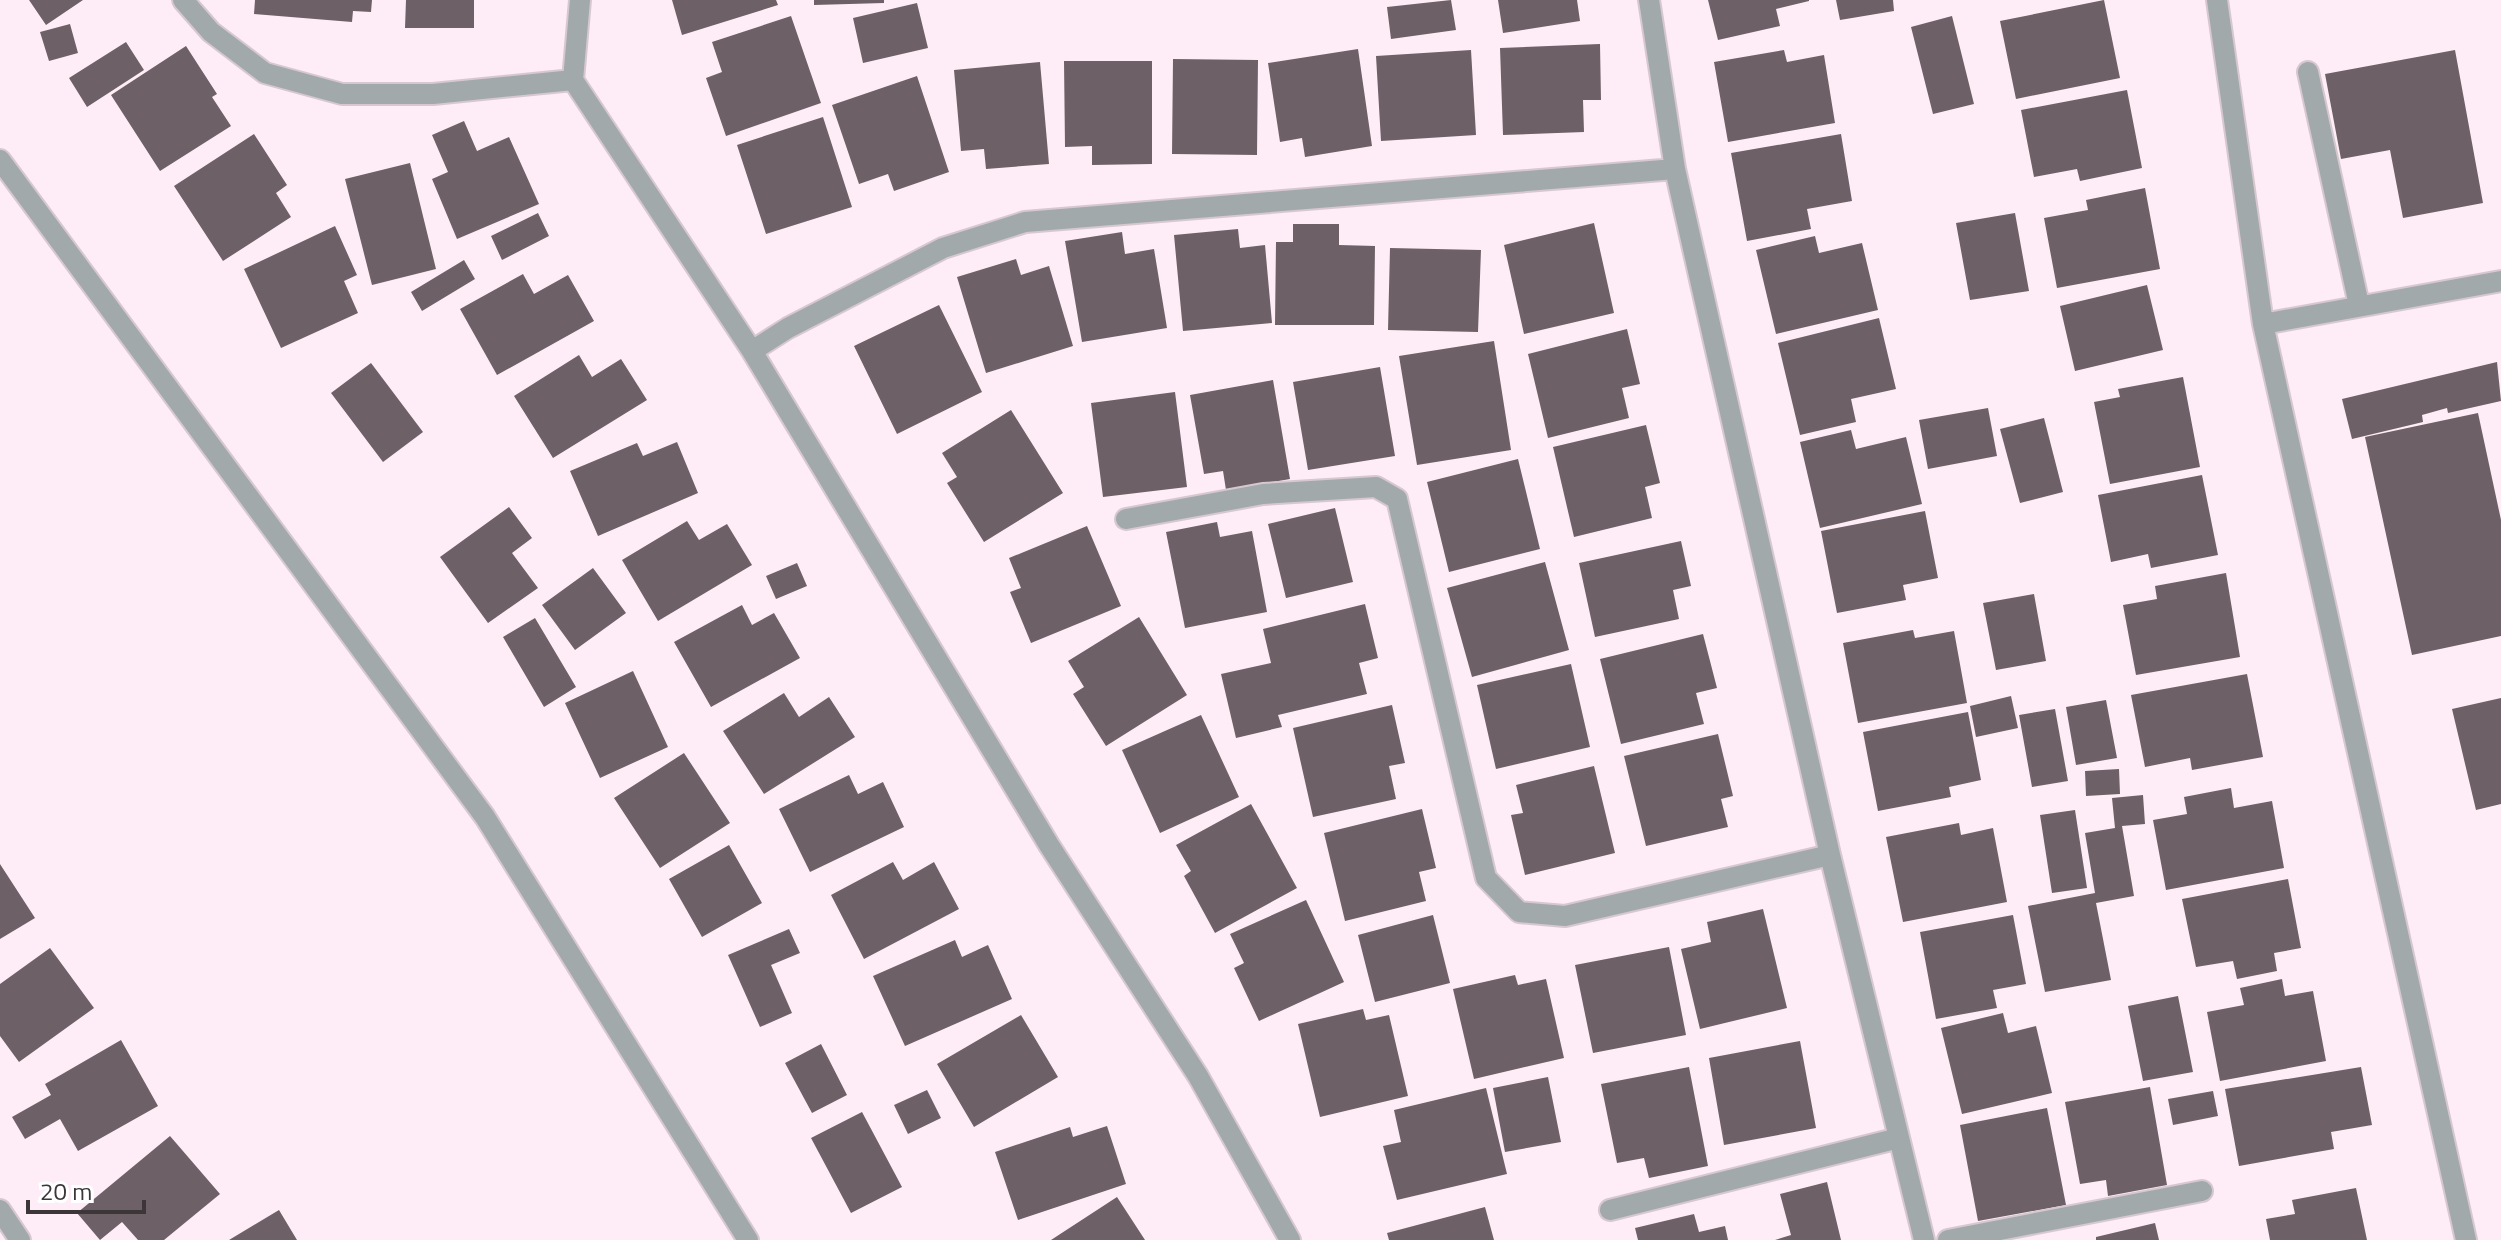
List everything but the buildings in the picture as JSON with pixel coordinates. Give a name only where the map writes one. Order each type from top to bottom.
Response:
[{"type":"street","points":[[183,0],[211,32],[265,73],[342,94],[433,94],[573,80]]},
{"type":"street","points":[[580,0],[573,80],[752,351],[1049,845],[1198,1076],[1290,1240]]},
{"type":"street","points":[[1649,0],[1675,169],[1830,855],[1924,1240]]},
{"type":"street","points":[[2217,0],[2263,324],[2466,1240]]},
{"type":"street","points":[[2308,72],[2359,305]]},
{"type":"street","points":[[0,160],[485,817],[748,1240]]},
{"type":"street","points":[[752,351],[788,328],[943,248],[1025,222],[1675,169]]},
{"type":"street","points":[[2263,324],[2501,281]]},
{"type":"street","points":[[1126,519],[1263,494],[1376,487],[1397,499],[1486,878],[1519,912],[1565,916],[1830,855]]},
{"type":"street","points":[[1610,1210],[1899,1138]]},
{"type":"street","points":[[1948,1240],[2202,1191]]},
{"type":"street","points":[[0,1210],[20,1240]]}]
